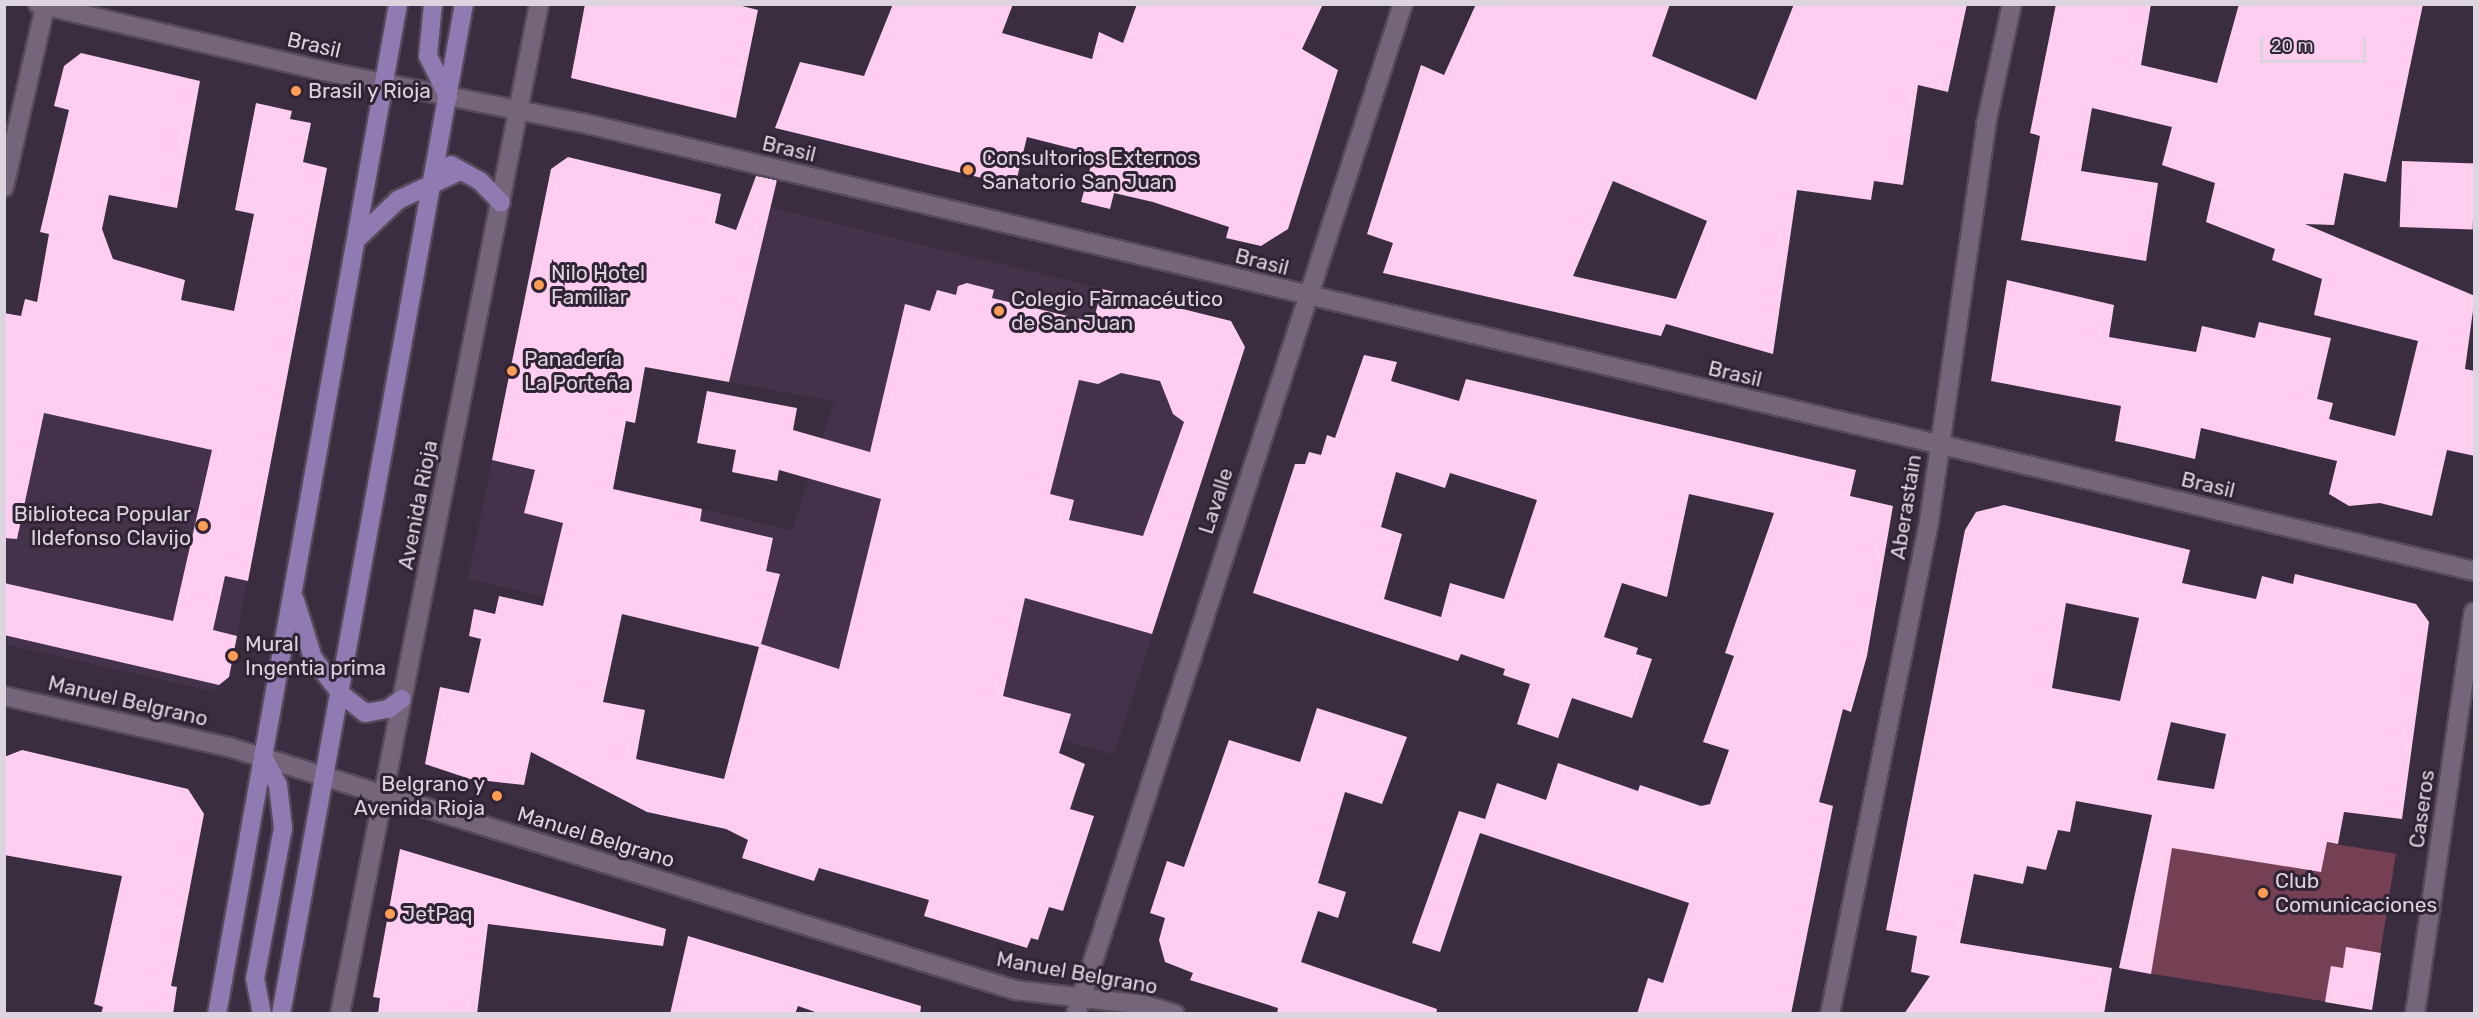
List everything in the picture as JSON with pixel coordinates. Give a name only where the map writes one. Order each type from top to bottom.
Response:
[{"type":"main road","points":[[217,1014],[398,4]]},
{"type":"main road","points":[[433,4],[428,56],[448,96]]},
{"type":"main road","name":"Avenida Rioja","points":[[281,1014],[464,4]]},
{"type":"main road","points":[[439,147],[458,171],[480,181],[501,203]]},
{"type":"main road","points":[[356,241],[387,207],[432,180],[458,171]]},
{"type":"main road","points":[[294,581],[306,644],[340,692],[365,713]]},
{"type":"main road","points":[[331,739],[365,713],[388,709],[402,699]]},
{"type":"main road","points":[[262,1014],[255,979],[283,828],[278,785],[263,757]]},
{"type":"street","name":"Avenida Rioja","points":[[340,1014],[520,110],[539,4]]},
{"type":"street","name":"Lavalle","points":[[1078,1006],[1306,296],[1403,4]]},
{"type":"street","name":"Aberastain","points":[[1830,1014],[1939,446],[1986,124],[2012,4]]},
{"type":"street","name":"Brasil","points":[[41,5],[384,83],[520,110],[2475,571]]},
{"type":"street","points":[[4,187],[41,5]]},
{"type":"street","name":"Caseros","points":[[2415,1014],[2475,612]]},
{"type":"street","name":"Manuel Belgrano","points":[[4,696],[263,757],[1014,990],[1078,1006],[1175,1014]]},
{"type":"shaded area","points":[[770,207],[1231,321],[1245,347],[1217,434],[1184,422],[1148,522],[1184,536],[1114,755],[749,644],[468,579],[492,460],[792,530],[834,401],[729,382]]},
{"type":"shaded area","points":[[5,313],[287,374],[229,677],[211,691],[5,644]]},
{"type":"shaded area","name":"Club Comunicaciones","points":[[2152,815],[2396,854],[2371,1009],[2127,970]]},
{"type":"building","points":[[585,4],[734,4],[758,10],[736,118],[571,78]]},
{"type":"building","points":[[893,4],[1013,4],[1002,33],[1092,59],[1099,32],[1123,43],[1137,4],[1323,4],[1302,49],[1338,70],[1288,229],[1261,246],[1226,238],[1229,227],[1153,202],[1114,193],[1110,209],[1081,202],[1094,154],[1027,137],[1015,186],[775,128],[800,62],[864,76]]},
{"type":"building","points":[[1476,4],[1670,4],[1652,56],[1756,100],[1794,4],[1967,4],[1948,92],[1918,85],[1903,185],[1874,181],[1871,200],[1797,190],[1773,354],[1666,324],[1661,336],[1383,273],[1393,243],[1367,234],[1421,65],[1444,75]],"holes":[[[1613,181],[1707,221],[1676,299],[1573,276]]]},
{"type":"building","points":[[2056,4],[2151,4],[2141,65],[2217,83],[2239,4],[2423,4],[2386,182],[2344,173],[2334,225],[2305,224],[2475,296],[2465,369],[2475,371],[2475,456],[2447,450],[2432,516],[2380,503],[2349,506],[2329,494],[2337,461],[2201,428],[2195,459],[2115,441],[2121,406],[1991,381],[2007,280],[2114,305],[2109,337],[2196,352],[2202,326],[2255,338],[2259,322],[2331,338],[2317,399],[2333,403],[2329,419],[2395,436],[2418,341],[2314,315],[2322,279],[2272,260],[2275,249],[2206,222],[2215,183],[2162,165],[2172,127],[2092,108],[2081,171],[2158,183],[2146,261],[2021,240],[2040,136],[2030,133]]},
{"type":"building","points":[[81,53],[200,81],[177,208],[109,195],[102,229],[113,259],[185,280],[181,300],[234,311],[254,214],[235,210],[256,103],[292,111],[290,119],[311,123],[303,162],[327,168],[248,581],[225,576],[213,630],[237,636],[229,677],[219,685],[4,635],[4,583],[173,621],[212,450],[44,413],[17,539],[4,538],[4,313],[21,316],[25,299],[37,302],[49,234],[40,232],[69,110],[54,106],[64,66]]},
{"type":"building","points":[[568,157],[721,194],[715,223],[736,230],[756,176],[777,180],[729,382],[645,367],[635,423],[626,421],[613,489],[702,509],[700,521],[773,538],[766,571],[780,574],[761,644],[839,669],[881,499],[779,470],[777,481],[732,472],[736,450],[697,443],[707,391],[797,408],[793,430],[870,452],[905,304],[930,311],[937,290],[956,295],[958,286],[967,283],[994,290],[992,298],[1093,322],[1102,289],[1231,321],[1245,347],[1152,634],[1025,598],[1003,696],[1071,714],[1059,753],[1085,764],[1070,809],[1094,816],[1063,911],[1049,907],[1038,940],[1031,938],[1027,948],[924,916],[929,900],[819,868],[814,881],[742,858],[748,840],[726,829],[647,812],[531,752],[524,785],[470,779],[425,764],[440,687],[469,693],[481,639],[469,636],[474,609],[495,614],[499,596],[543,606],[563,523],[524,513],[535,470],[492,460],[551,169]],"holes":[[[1121,373],[1160,381],[1173,414],[1184,422],[1143,536],[1069,520],[1074,500],[1050,494],[1079,380],[1098,384]],[[622,614],[759,647],[724,779],[636,759],[645,710],[603,702]]]},
{"type":"building","points":[[2402,161],[2474,164],[2473,230],[2400,227]]},
{"type":"building","points":[[1364,355],[1397,362],[1391,381],[1459,401],[1466,379],[1856,470],[1850,496],[1893,506],[1867,656],[1851,712],[1843,709],[1819,802],[1833,806],[1791,1014],[1637,1014],[1648,978],[1663,983],[1689,903],[1480,833],[1440,952],[1412,943],[1459,811],[1485,819],[1497,783],[1546,800],[1558,763],[1638,791],[1640,785],[1701,806],[1710,804],[1729,750],[1703,742],[1734,656],[1725,653],[1774,513],[1689,494],[1667,597],[1622,583],[1604,637],[1638,648],[1636,654],[1652,659],[1632,718],[1572,698],[1558,738],[1517,724],[1530,684],[1503,675],[1505,669],[1461,654],[1458,661],[1253,593],[1295,464],[1305,464],[1309,452],[1321,455],[1327,435],[1335,438]],"holes":[[[1396,472],[1445,488],[1450,473],[1537,500],[1504,599],[1450,583],[1441,617],[1384,599],[1402,534],[1381,527]]]},
{"type":"building","points":[[2004,505],[2190,550],[2182,583],[2256,599],[2262,576],[2293,584],[2295,574],[2416,604],[2429,622],[2402,819],[2344,812],[2338,844],[2327,842],[2321,872],[2172,848],[2151,974],[2119,968],[2152,815],[2076,801],[2070,832],[2058,830],[2046,870],[2027,866],[2023,884],[1974,874],[1960,943],[2112,968],[2104,1014],[1904,1014],[1930,976],[1911,972],[1917,936],[1886,930],[1965,530],[1976,512]],"holes":[[[2066,603],[2139,618],[2120,701],[2052,688]],[[2171,722],[2226,734],[2214,789],[2157,780]]]},
{"type":"building","points":[[1317,708],[1407,737],[1382,804],[1345,792],[1318,883],[1346,892],[1338,918],[1318,911],[1301,962],[1437,1009],[1436,1014],[1277,1014],[1278,1008],[1190,980],[1193,973],[1165,962],[1159,940],[1165,918],[1150,913],[1167,861],[1184,867],[1229,740],[1300,762]]},
{"type":"building","points":[[22,750],[188,789],[204,814],[171,986],[177,987],[173,1014],[101,1014],[103,1007],[94,1004],[122,876],[4,855],[4,757]]},
{"type":"building","points":[[400,849],[666,929],[663,946],[488,924],[477,1014],[378,1014],[380,998],[373,997]]},
{"type":"building","points":[[688,936],[921,1006],[920,1014],[821,1014],[798,1006],[795,1014],[670,1014]]},
{"type":"building","points":[[2346,947],[2381,953],[2372,1010],[2325,1002],[2331,966],[2343,968]]},
{"type":"place","name":"Brasil y Rioja","points":[[296,91]]},
{"type":"place","name":"Consultorios Externos Sanatorio San Juan","points":[[968,170]]},
{"type":"place","name":"Nilo Hotel Familiar","points":[[539,285]]},
{"type":"place","name":"Colegio Farmacéutico de San Juan","points":[[999,311]]},
{"type":"place","name":"Panadería La Porteña","points":[[512,371]]},
{"type":"place","name":"Biblioteca Popular Ildefonso Clavijo","points":[[203,526]]},
{"type":"place","name":"Mural Ingentia prima","points":[[233,656]]},
{"type":"place","name":"Belgrano y Avenida Rioja","points":[[497,796]]},
{"type":"place","name":"Club Comunicaciones","points":[[2263,893]]},
{"type":"place","name":"JetPaq","points":[[390,914]]}]
